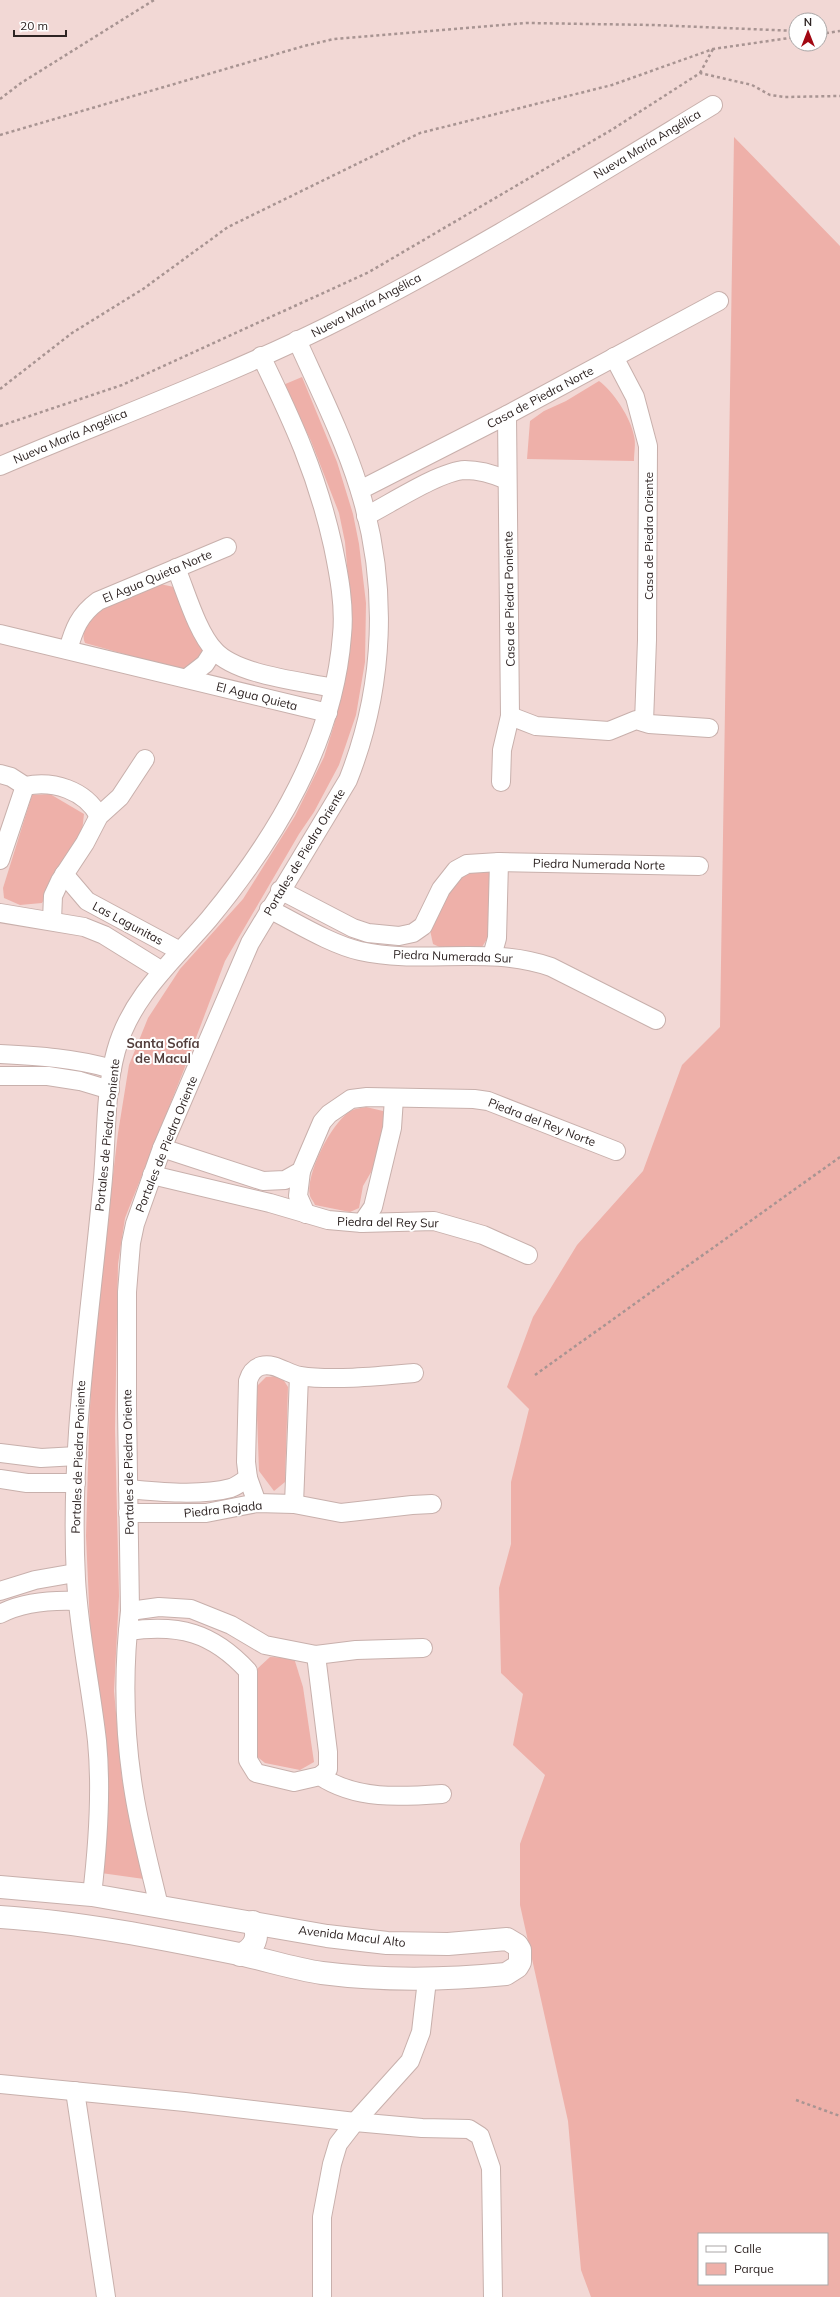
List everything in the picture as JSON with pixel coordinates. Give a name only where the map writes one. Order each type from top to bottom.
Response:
[{"type":"street","name":"Nueva María Angélica","points":[[0,466],[297,340],[504,231],[713,105]]},
{"type":"street","name":"Casa de Piedra Norte","points":[[360,490],[507,415],[719,301]]},
{"type":"street","name":"Portales de Piedra Oriente","points":[[159,1906],[134,1794],[126,1719],[128,1631],[130,1611],[128,1513],[129,1264],[135,1224],[162,1148],[250,943],[280,890],[348,780],[358,753],[372,702],[379,644],[380,615],[378,579],[360,490],[338,431],[297,340]]},
{"type":"street","name":"Portales de Piedra Poniente","points":[[92,1895],[98,1839],[99,1776],[94,1715],[77,1601],[75,1573],[76,1483],[83,1357],[102,1189],[112,1069],[122,1031],[140,998],[228,895],[264,845],[294,795],[328,713],[340,653],[343,610],[334,551],[323,505],[309,458],[261,356]]},
{"type":"street","name":"Casa de Piedra Oriente","points":[[614,357],[635,397],[648,446],[647,640],[644,722]]},
{"type":"street","name":"Casa de Piedra Poniente","points":[[501,782],[502,750],[510,716],[507,415]]},
{"type":"street","points":[[366,516],[442,477],[463,470],[485,471],[507,480]]},
{"type":"street","name":"El Agua Quieta Norte","points":[[68,650],[76,623],[88,608],[109,596],[227,547]]},
{"type":"street","points":[[176,568],[202,629],[214,650],[205,664],[187,678]]},
{"type":"street","name":"El Agua Quieta","points":[[0,634],[328,713]]},
{"type":"street","name":"El Agua Quieta","points":[[214,650],[225,660],[240,667],[333,688]]},
{"type":"street","points":[[510,716],[536,726],[608,731],[636,720],[667,726],[709,728]]},
{"type":"street","points":[[52,920],[53,896],[64,874],[85,843],[99,816],[120,797],[145,759]]},
{"type":"street","points":[[0,774],[12,777],[25,786],[39,783],[60,785],[93,804],[99,816]]},
{"type":"street","points":[[0,860],[25,786]]},
{"type":"street","points":[[492,956],[497,938],[499,862]]},
{"type":"street","name":"Piedra Numerada Norte","points":[[423,926],[441,889],[456,870],[467,864],[499,862],[698,866]]},
{"type":"street","name":"Las Lagunitas","points":[[64,874],[87,901],[180,951]]},
{"type":"street","points":[[280,890],[353,928],[368,933],[399,936],[413,933],[423,926],[426,944],[431,952],[440,956]]},
{"type":"street","name":"Piedra Numerada Sur","points":[[269,909],[360,950],[440,956],[492,956],[534,961],[551,967],[656,1020]]},
{"type":"street","name":"Las Lagunitas","points":[[0,913],[52,920],[84,927],[104,935],[162,971]]},
{"type":"street","points":[[0,1054],[50,1056],[90,1063],[112,1069]]},
{"type":"street","points":[[0,1076],[48,1076],[80,1081],[110,1090]]},
{"type":"street","name":"Piedra del Rey Norte","points":[[306,1214],[298,1196],[301,1171],[322,1122],[339,1106],[351,1099],[367,1096],[394,1098],[474,1098],[488,1101],[616,1151]]},
{"type":"street","points":[[362,1223],[373,1207],[392,1128],[394,1098]]},
{"type":"street","points":[[162,1148],[263,1181],[275,1182],[285,1180],[301,1171]]},
{"type":"street","name":"Piedra del Rey Sur","points":[[152,1174],[270,1203],[328,1220],[362,1223],[434,1221],[483,1235],[528,1255]]},
{"type":"street","points":[[257,1503],[248,1478],[248,1389],[250,1375],[261,1366],[270,1365],[299,1376],[359,1377],[414,1373]]},
{"type":"street","points":[[294,1504],[299,1376]]},
{"type":"street","points":[[0,1453],[41,1458],[77,1456]]},
{"type":"street","points":[[128,1489],[160,1492],[213,1490],[233,1488],[248,1478]]},
{"type":"street","points":[[0,1479],[27,1483],[76,1483]]},
{"type":"street","name":"Piedra Rajada","points":[[128,1513],[206,1514],[257,1503],[294,1504],[341,1513],[432,1504]]},
{"type":"street","points":[[0,1591],[35,1580],[75,1573]]},
{"type":"street","points":[[0,1614],[27,1605],[51,1601],[77,1601]]},
{"type":"street","points":[[130,1611],[159,1607],[191,1609],[230,1625],[265,1645],[316,1655],[356,1650],[423,1648]]},
{"type":"street","points":[[128,1631],[172,1628],[201,1636],[226,1650],[248,1671]]},
{"type":"street","points":[[265,1645],[248,1671],[248,1760],[256,1773],[276,1779],[294,1782],[320,1776],[328,1769],[328,1752],[316,1655]]},
{"type":"street","points":[[320,1776],[331,1784],[373,1796],[405,1797],[442,1794]]},
{"type":"street","name":"Avenida Macul Alto","points":[[0,1887],[92,1895],[327,1936],[387,1943],[448,1944],[508,1939],[517,1945],[520,1950],[520,1962],[517,1967],[506,1974],[427,1980],[360,1977],[320,1972],[240,1955],[69,1923],[0,1917]]},
{"type":"street","points":[[147,1937],[152,1935],[160,1928],[163,1916],[159,1906]]},
{"type":"street","points":[[240,1955],[252,1947],[256,1941],[256,1928],[253,1922]]},
{"type":"street","points":[[322,2297],[322,2217],[332,2164],[338,2144],[355,2122],[410,2061],[421,2032],[427,1980]]},
{"type":"street","points":[[0,2084],[276,2112],[355,2122],[422,2128],[469,2129],[480,2136],[491,2168],[493,2297]]},
{"type":"street","points":[[75,2091],[106,2297]]},
{"type":"path","points":[[0,100],[21,83],[154,0]]},
{"type":"path","points":[[0,135],[304,46],[334,39],[527,23],[652,25],[788,31]]},
{"type":"path","points":[[828,33],[840,31]]},
{"type":"path","points":[[0,389],[72,333],[143,289],[228,227],[420,133],[612,85],[713,49],[788,38]]},
{"type":"path","points":[[0,426],[122,385],[369,272],[613,129],[700,73],[713,49]]},
{"type":"path","points":[[700,73],[752,85],[770,95],[785,97],[840,96]]},
{"type":"path","points":[[535,1375],[840,1156]]},
{"type":"path","points":[[796,2100],[840,2116]]},
{"type":"green space","points":[[734,137],[840,246],[840,2297],[591,2297],[581,2270],[568,2121],[520,1905],[520,1844],[545,1775],[513,1745],[523,1694],[501,1673],[499,1588],[511,1544],[511,1482],[529,1409],[507,1387],[533,1317],[577,1245],[643,1171],[682,1065],[720,1027]]},
{"type":"green space","points":[[302,377],[337,462],[353,514],[359,544],[366,603],[365,662],[356,715],[339,765],[314,812],[299,834],[225,961],[125,1218],[118,1264],[115,1429],[119,1596],[114,1691],[122,1779],[144,1879],[101,1873],[86,1536],[93,1342],[118,1133],[129,1065],[148,1018],[180,969],[243,899],[295,816],[324,757],[334,725],[347,660],[350,601],[345,542],[339,513],[311,441],[283,385]]},
{"type":"green space","points":[[599,381],[610,391],[621,406],[629,421],[635,439],[634,461],[527,459],[530,421],[544,411],[566,401]]},
{"type":"green space","points":[[160,584],[174,587],[203,650],[203,655],[187,669],[174,668],[85,643],[84,631],[89,621],[98,612],[110,604]]},
{"type":"green space","points":[[50,794],[84,814],[82,832],[42,903],[20,905],[4,898],[3,888],[32,795]]},
{"type":"green space","points":[[473,870],[491,871],[492,931],[482,947],[448,951],[433,944],[430,930],[440,904],[457,878]]},
{"type":"green space","points":[[366,1107],[383,1111],[385,1121],[374,1167],[363,1186],[359,1208],[350,1212],[315,1205],[310,1196],[311,1176],[315,1163],[327,1138],[342,1118],[351,1111]]},
{"type":"green space","points":[[281,1376],[288,1387],[285,1482],[274,1491],[259,1471],[256,1387],[266,1377]]},
{"type":"green space","points":[[270,1657],[294,1658],[303,1687],[314,1762],[300,1770],[265,1763],[255,1755],[257,1669]]},
{"type":"district","name":"Santa Sofía de Macul","points":[[163,1050]]}]
